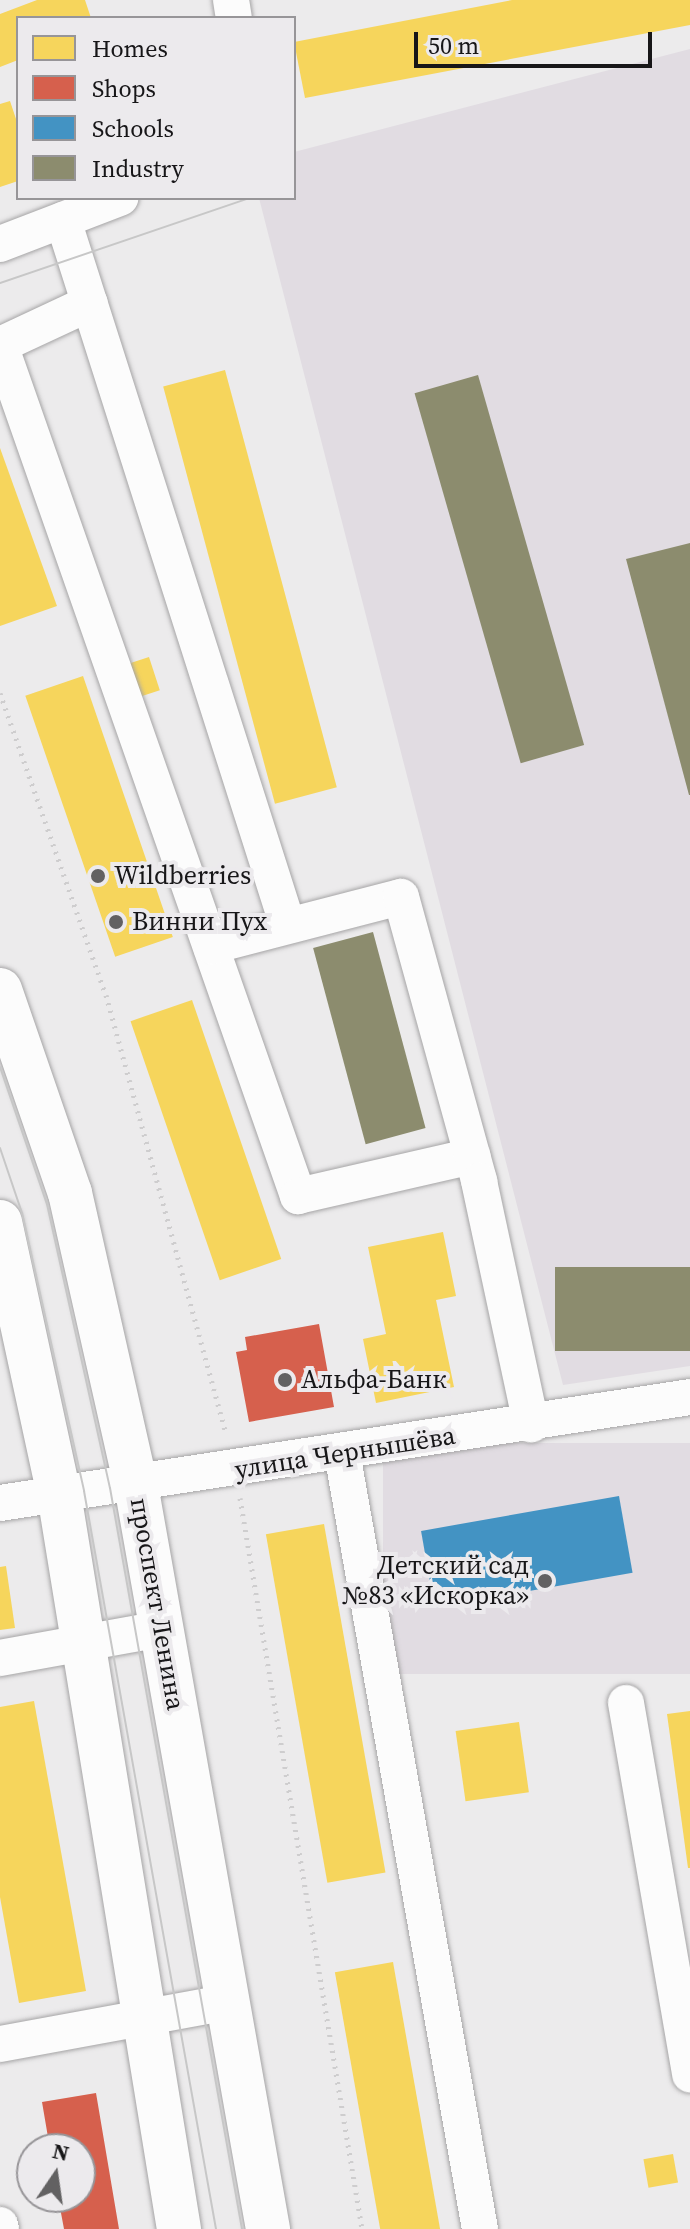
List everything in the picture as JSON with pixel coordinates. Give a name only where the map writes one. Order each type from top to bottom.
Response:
[{"type":"main road","name":"проспект Ленина","points":[[0,990],[10,1054],[70,1193],[136,1485],[268,2229]]},
{"type":"main road","points":[[0,1222],[59,1494],[140,2020],[179,2229]]},
{"type":"street","points":[[0,244],[115,200]]},
{"type":"street","points":[[63,220],[287,923]]},
{"type":"street","points":[[90,303],[0,345],[298,1196],[472,1156]]},
{"type":"street","points":[[211,946],[287,923],[401,897],[472,1156],[531,1424]]},
{"type":"street","name":"улица Чернышёва","points":[[0,1503],[136,1485],[690,1397]]},
{"type":"street","points":[[342,1453],[480,2229]]},
{"type":"street","points":[[0,1658],[161,1629]]},
{"type":"street","points":[[626,1703],[690,2075]]},
{"type":"street","points":[[1,2038],[140,2020],[228,2002]]},
{"type":"shaded area","points":[[690,49],[690,1366],[563,1385],[260,200],[296,200],[296,151]]},
{"type":"shaded area","name":"Детский сад №83 «Искорка»","points":[[383,1443],[690,1443],[690,1674],[383,1674]]},
{"type":"building: Homes","points":[[37,0],[85,0],[90,16],[16,16],[16,61],[0,67],[0,14]]},
{"type":"building: Homes","points":[[512,0],[690,0],[690,25],[305,98],[296,42]]},
{"type":"building: Homes","points":[[10,101],[16,119],[16,182],[0,187],[0,104]]},
{"type":"building: Homes","points":[[225,370],[337,787],[275,804],[163,387]]},
{"type":"building: Homes","points":[[0,448],[57,606],[0,626]]},
{"type":"building: Homes","points":[[149,657],[160,690],[136,698],[125,665]]},
{"type":"building: Homes","points":[[83,676],[173,937],[115,957],[25,696]]},
{"type":"building: Homes","points":[[192,1000],[281,1259],[220,1280],[131,1021]]},
{"type":"building: Homes","points":[[443,1232],[456,1296],[436,1300],[454,1387],[376,1403],[363,1339],[386,1334],[368,1247]]},
{"type":"building: Homes","points":[[324,1524],[385,1873],[327,1883],[266,1534]]},
{"type":"building: Homes","points":[[6,1566],[15,1628],[0,1630],[0,1567]]},
{"type":"building: Homes","points":[[34,1701],[86,1991],[19,2003],[0,1897],[0,1707]]},
{"type":"building: Homes","points":[[690,1711],[690,1868],[688,1868],[667,1714]]},
{"type":"building: Homes","points":[[519,1722],[529,1792],[466,1801],[456,1731]]},
{"type":"building: Homes","points":[[393,1962],[440,2229],[380,2229],[335,1972]]},
{"type":"building: Homes","points":[[673,2154],[678,2183],[648,2188],[643,2159]]},
{"type":"building: Shops","name":"Альфа-Банк","points":[[319,1324],[334,1407],[249,1422],[236,1352],[247,1350],[245,1337]]},
{"type":"building: Shops","points":[[96,2093],[119,2229],[64,2229],[61,2213],[96,2213],[96,2133],[47,2133],[42,2102]]},
{"type":"building: Schools","points":[[619,1496],[633,1573],[435,1608],[421,1531]]},
{"type":"building: Industry","points":[[478,375],[584,745],[521,763],[415,393]]},
{"type":"building: Industry","points":[[690,543],[690,795],[689,795],[626,559]]},
{"type":"building: Industry","points":[[373,932],[426,1128],[366,1144],[313,948]]},
{"type":"building: Industry","points":[[555,1267],[690,1267],[690,1351],[555,1351]]},
{"type":"tram line","points":[[0,283],[244,200]]},
{"type":"tram line","points":[[0,1067],[47,1204],[110,1488],[242,2229]]},
{"type":"tram line","points":[[0,1148],[22,1213],[84,1491],[216,2229]]},
{"type":"place","name":"Wildberries","points":[[98,876]]},
{"type":"place","name":"Винни Пух","points":[[116,922]]},
{"type":"place","name":"Альфа-Банк","points":[[285,1380]]},
{"type":"place","name":"Детский сад №83 «Искорка»","points":[[545,1581]]}]
